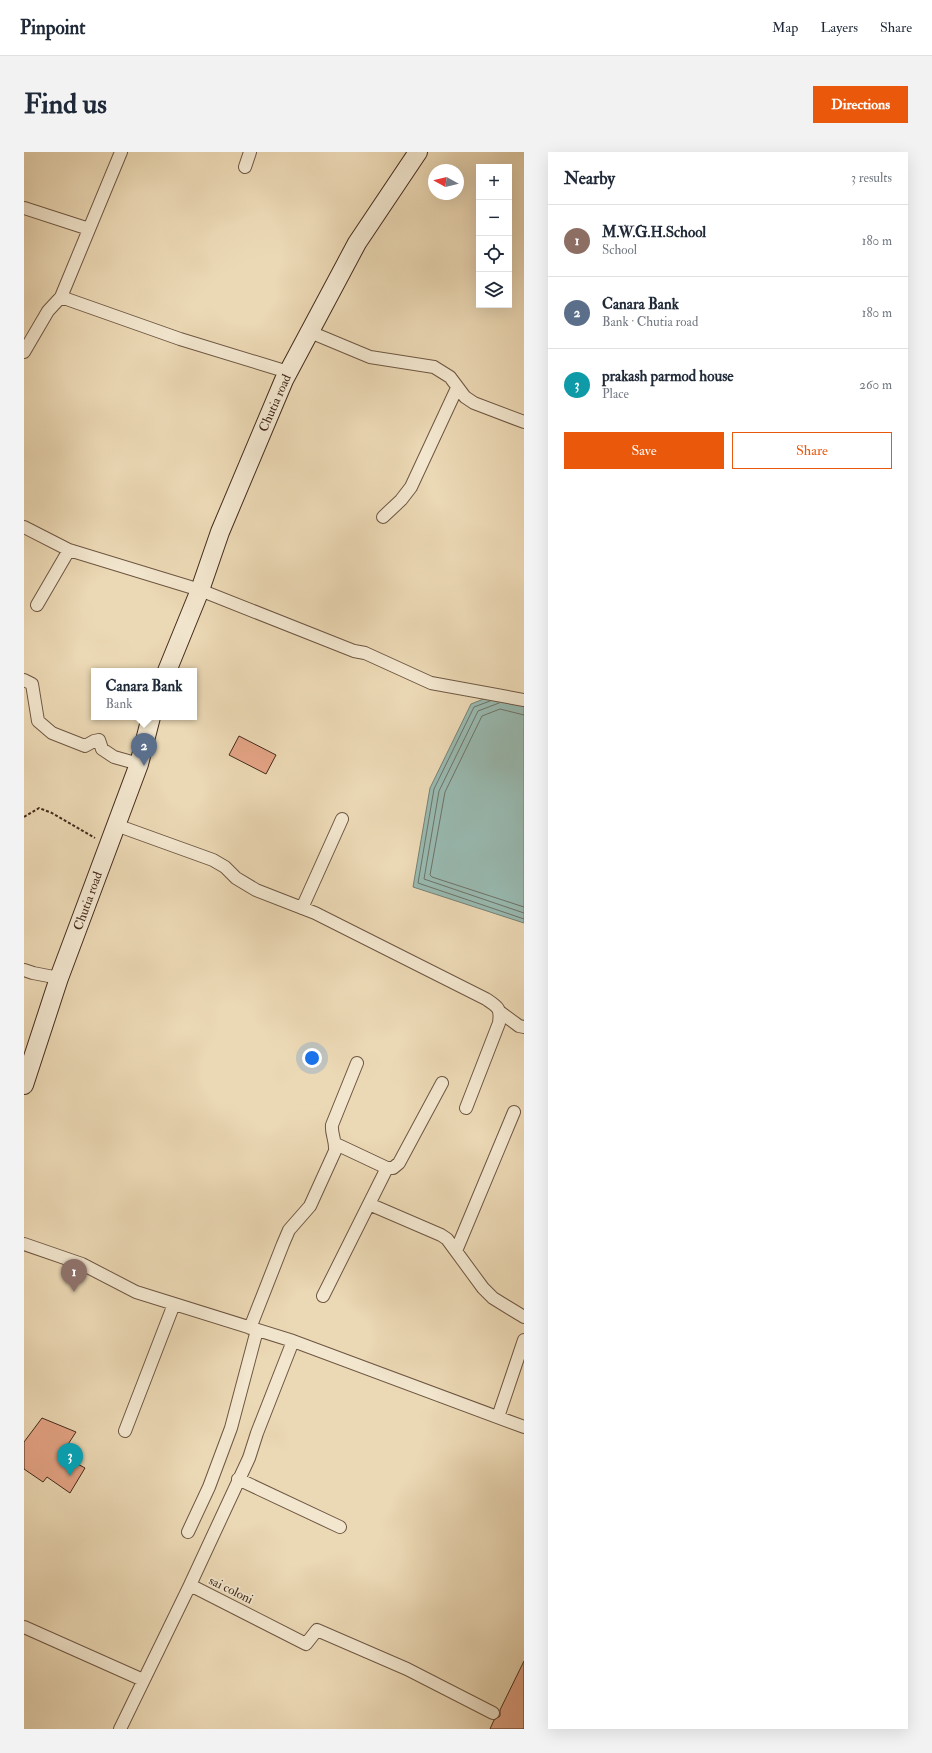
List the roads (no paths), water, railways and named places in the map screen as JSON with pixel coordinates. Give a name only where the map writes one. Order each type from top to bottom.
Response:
[{"type":"street","points":[[24,352],[48,311],[61,297],[121,152]]},
{"type":"street","points":[[245,167],[250,152]]},
{"type":"street","name":"Chutia road","points":[[168,668],[200,590],[220,532],[288,372],[357,243],[415,153]]},
{"type":"street","points":[[24,208],[89,229]]},
{"type":"street","points":[[61,297],[180,339],[288,372]]},
{"type":"street","points":[[310,332],[370,358],[434,367],[450,377],[465,397],[474,403],[524,422]]},
{"type":"street","points":[[383,517],[401,500],[411,487],[457,388]]},
{"type":"street","points":[[24,527],[69,550],[200,590],[354,651],[365,653],[431,683],[524,700]]},
{"type":"street","points":[[37,605],[69,550]]},
{"type":"street","points":[[24,680],[32,684],[38,721],[52,733],[85,746],[99,740],[102,749],[114,757],[139,764]]},
{"type":"street","name":"Chutia road","points":[[24,1085],[59,978],[139,764],[150,720]]},
{"type":"street","points":[[302,908],[342,819]]},
{"type":"street","points":[[116,825],[213,860],[225,867],[236,878],[256,890],[315,912],[486,999],[496,1005],[500,1012],[519,1026],[524,1027]]},
{"type":"street","points":[[24,970],[59,978]]},
{"type":"street","points":[[466,1108],[499,1023],[500,1012]]},
{"type":"street","points":[[188,1532],[209,1487],[231,1428],[254,1329],[283,1244],[289,1230],[310,1206],[335,1151],[336,1144],[331,1132],[332,1125],[357,1063]]},
{"type":"street","points":[[336,1144],[387,1168],[393,1168],[399,1163],[442,1083]]},
{"type":"street","points":[[456,1251],[514,1112]]},
{"type":"street","points":[[323,1296],[387,1168]]},
{"type":"street","points":[[369,1204],[437,1232],[447,1239],[483,1288],[493,1298],[524,1317]]},
{"type":"street","points":[[24,1244],[82,1264],[136,1292],[293,1340],[524,1427]]},
{"type":"street","points":[[125,1431],[174,1304]]},
{"type":"street","name":"sai coloni","points":[[293,1340],[248,1458],[190,1586],[306,1644],[317,1630],[408,1669],[493,1713]]},
{"type":"street","points":[[498,1418],[524,1340]]},
{"type":"street","points":[[238,1479],[340,1527]]},
{"type":"street","points":[[120,1729],[190,1586]]},
{"type":"street","points":[[24,1627],[143,1680]]},
{"type":"water","points":[[499,693],[524,701],[524,923],[413,887],[430,788],[471,704]]},
{"type":"place","name":"Canara Bank","points":[[144,766]]},
{"type":"place","name":"M.W.G.H.School","points":[[74,1292]]},
{"type":"place","name":"prakash parmod house","points":[[70,1476]]}]
